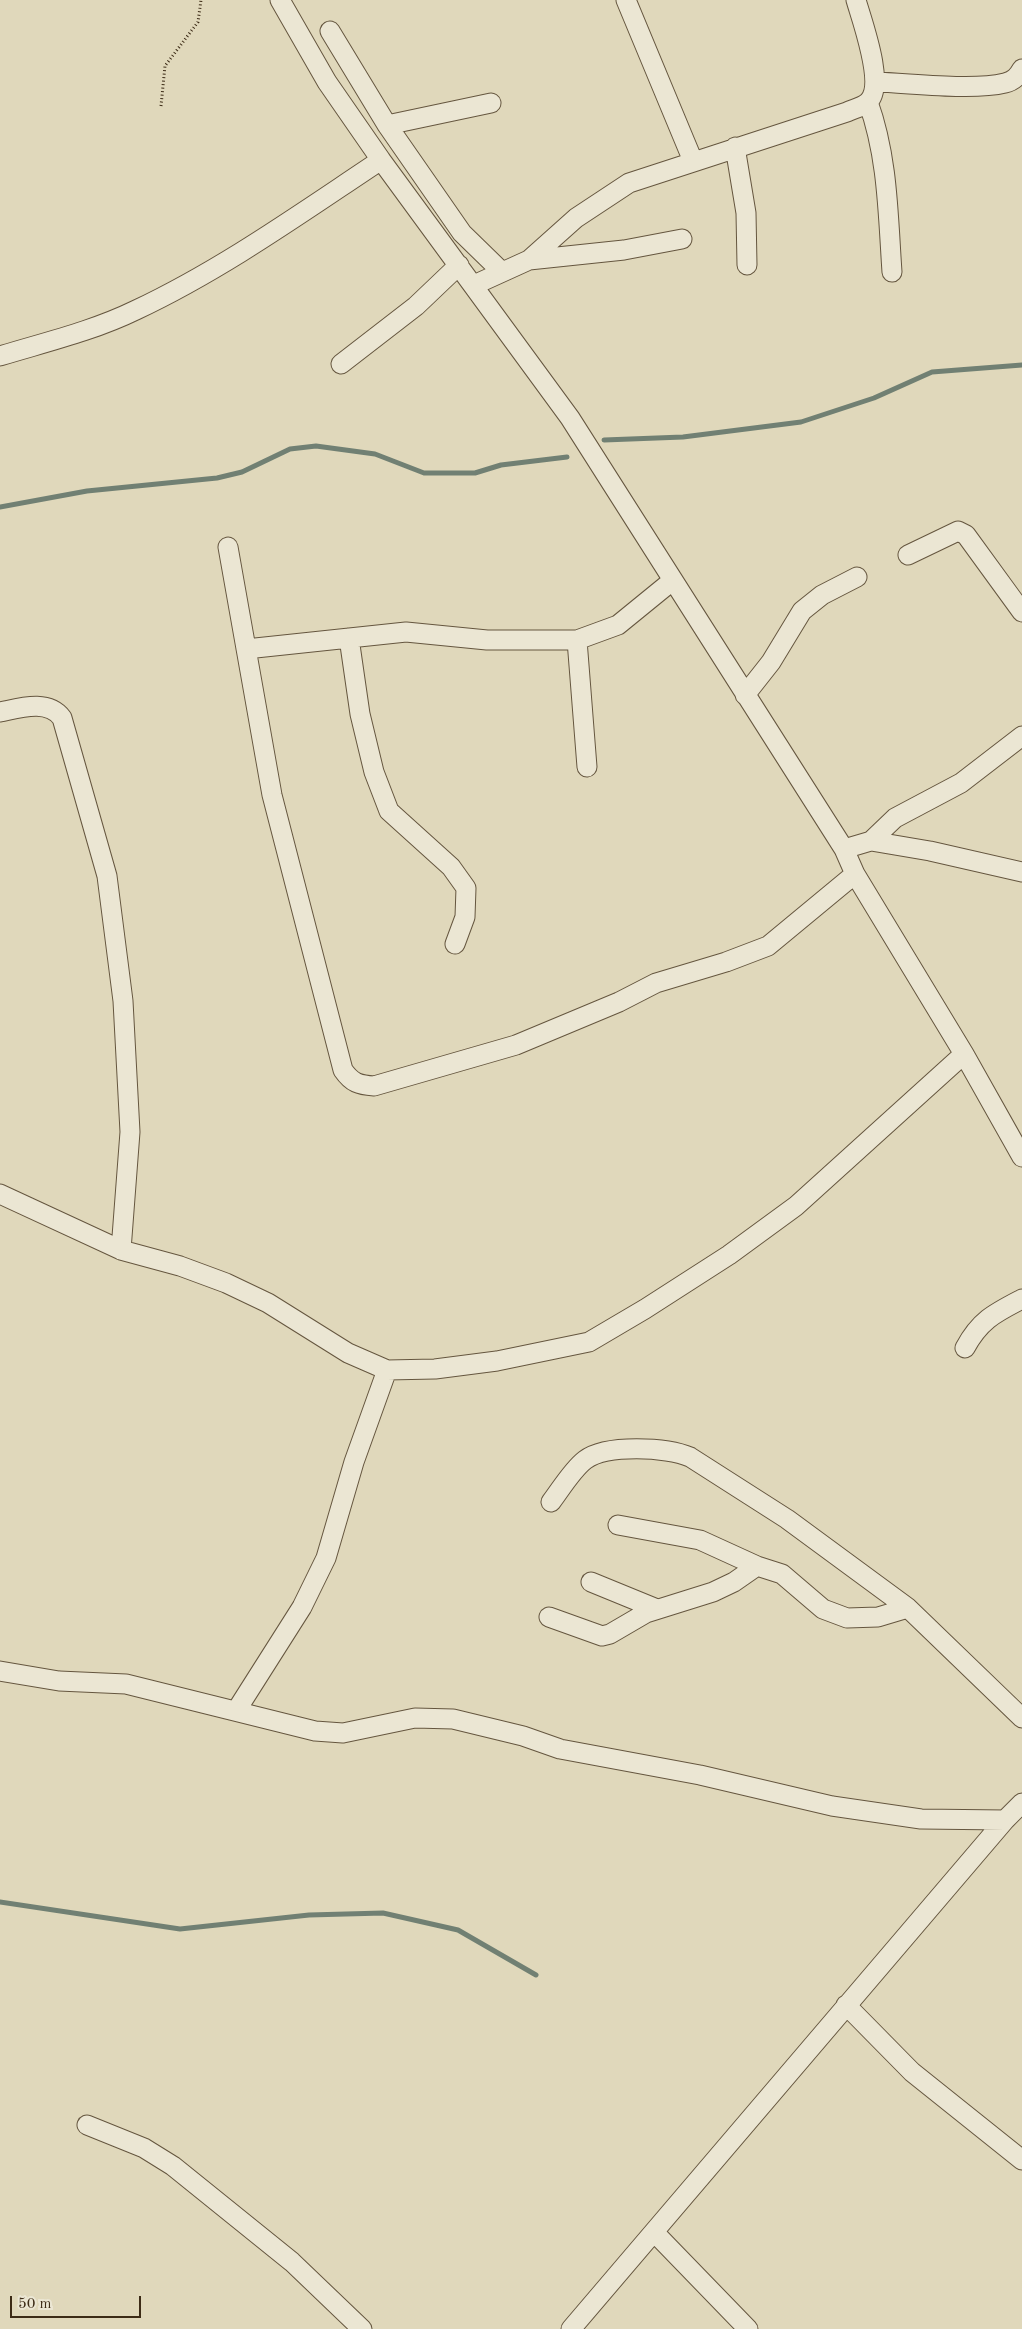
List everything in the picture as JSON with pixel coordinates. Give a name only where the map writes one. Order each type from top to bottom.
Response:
[{"type":"street","points":[[280,0],[327,82],[570,418],[844,849],[855,874],[964,1054],[1022,1156]]},
{"type":"street","points":[[626,0],[693,161]]},
{"type":"street","points":[[474,285],[529,260],[576,218],[599,201],[629,183],[847,112],[868,102],[875,92],[875,82],[872,58],[856,0]]},
{"type":"street","points":[[330,31],[390,129],[462,233],[502,272]]},
{"type":"street","points":[[875,82],[988,85],[1007,83],[1018,77],[1022,69]]},
{"type":"street","points":[[868,102],[878,131],[885,177],[892,272]]},
{"type":"street","points":[[0,355],[70,336],[143,307],[237,256],[377,153],[390,129],[491,104]]},
{"type":"street","points":[[735,147],[746,213],[747,265]]},
{"type":"street","points":[[529,260],[614,251],[682,239]]},
{"type":"street","points":[[342,364],[416,306],[459,265]]},
{"type":"street","points":[[908,555],[946,535],[958,531],[966,535],[1022,612]]},
{"type":"street","points":[[228,547],[272,795],[343,1070],[350,1080],[359,1085],[374,1086],[413,1076],[516,1044],[619,1002],[656,983],[748,955],[768,946],[855,874]]},
{"type":"street","points":[[745,695],[772,662],[802,611],[822,594],[857,577]]},
{"type":"street","points":[[246,649],[406,632],[487,640],[577,640],[618,625],[672,581]]},
{"type":"street","points":[[349,638],[360,714],[374,772],[389,811],[451,867],[466,888],[465,917],[455,944]]},
{"type":"street","points":[[577,640],[587,767]]},
{"type":"street","points":[[0,712],[43,706],[56,710],[62,718],[107,876],[123,1002],[129,1084],[130,1132],[122,1250]]},
{"type":"street","points":[[844,849],[871,840],[895,818],[961,783],[1022,736]]},
{"type":"street","points":[[871,840],[1022,872]]},
{"type":"street","points":[[0,1194],[122,1250],[180,1266],[226,1283],[268,1303],[348,1353],[387,1370],[435,1369],[545,1352],[589,1342],[645,1309],[730,1255],[796,1206],[964,1054]]},
{"type":"street","points":[[965,1348],[973,1334],[987,1318],[1022,1299]]},
{"type":"street","points":[[236,1711],[302,1607],[326,1558],[354,1462],[387,1370]]},
{"type":"street","points":[[551,1502],[583,1461],[593,1454],[652,1448],[676,1451],[690,1456],[787,1519],[908,1608],[1022,1718]]},
{"type":"street","points":[[618,1525],[700,1540],[757,1566],[782,1574],[823,1609],[848,1618],[878,1618],[908,1608]]},
{"type":"street","points":[[549,1617],[602,1636],[657,1609],[713,1592],[734,1582],[757,1566]]},
{"type":"street","points":[[591,1582],[657,1609]]},
{"type":"street","points":[[0,1671],[59,1681],[126,1684],[315,1730],[343,1732],[415,1718],[453,1719],[523,1736],[560,1749],[700,1776],[832,1806],[921,1818],[1005,1820]]},
{"type":"street","points":[[571,2329],[846,2005],[1005,1820],[1022,1803]]},
{"type":"street","points":[[846,2005],[912,2072],[1022,2160]]},
{"type":"street","points":[[87,2125],[144,2148],[173,2166],[292,2262],[362,2329]]},
{"type":"street","points":[[654,2232],[748,2329]]},
{"type":"path","points":[[161,106],[165,66],[198,22],[201,0]]},
{"type":"waterway","points":[[604,440],[683,437],[801,422],[874,398],[932,372],[1022,365]]},
{"type":"waterway","points":[[0,507],[87,491],[217,478],[242,472],[290,449],[316,446],[375,454],[424,473],[475,473],[501,465],[567,457]]},
{"type":"waterway","points":[[0,1902],[180,1929],[309,1915],[383,1913],[458,1930],[536,1975]]}]
